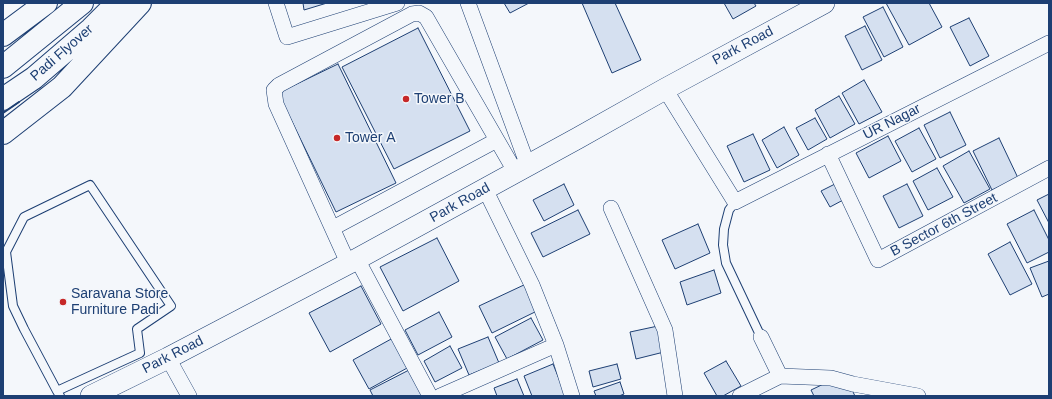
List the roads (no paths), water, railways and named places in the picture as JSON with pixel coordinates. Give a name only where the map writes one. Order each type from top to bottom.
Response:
[{"type":"main road","points":[[3,35],[46,3]]},
{"type":"main road","points":[[3,67],[82,3]]},
{"type":"main road","name":"Padi Flyover","points":[[3,99],[34,78],[91,29],[117,3]]},
{"type":"main road","points":[[4,130],[62,87],[140,3]]},
{"type":"street","points":[[276,3],[287,37],[397,3]]},
{"type":"street","points":[[468,3],[522,169]]},
{"type":"street","name":"Park Road","points":[[92,396],[353,261],[824,3]]},
{"type":"street","points":[[430,396],[333,228],[276,104],[274,90],[286,81],[412,14],[419,12],[426,17],[497,140],[522,169]]},
{"type":"street","name":"UR Nagar","points":[[735,202],[1049,42]]},
{"type":"street","points":[[665,89],[735,202]]},
{"type":"street","points":[[333,228],[497,140]]},
{"type":"street","name":"B Sector 6th Street","points":[[828,154],[878,260],[1049,168]]},
{"type":"street","points":[[485,189],[532,285],[556,345],[572,396]]},
{"type":"street","points":[[611,208],[665,330],[675,396]]},
{"type":"street","points":[[761,337],[780,376]]},
{"type":"street","points":[[440,396],[556,345]]},
{"type":"street","points":[[168,358],[189,396]]},
{"type":"street","points":[[740,396],[780,376],[831,378],[853,384],[912,395]]},
{"type":"lane","points":[[90,185],[171,306],[137,329],[140,353],[58,394],[12,306],[6,252],[24,217],[90,185]]},
{"type":"lane","points":[[735,202],[729,210],[724,228],[723,245],[726,263],[761,337]]},
{"type":"place","name":"Tower B","points":[[406,99]]},
{"type":"place","name":"Tower A","points":[[337,138]]},
{"type":"place","name":"Saravana Store Furniture Padi","points":[[63,302]]}]
